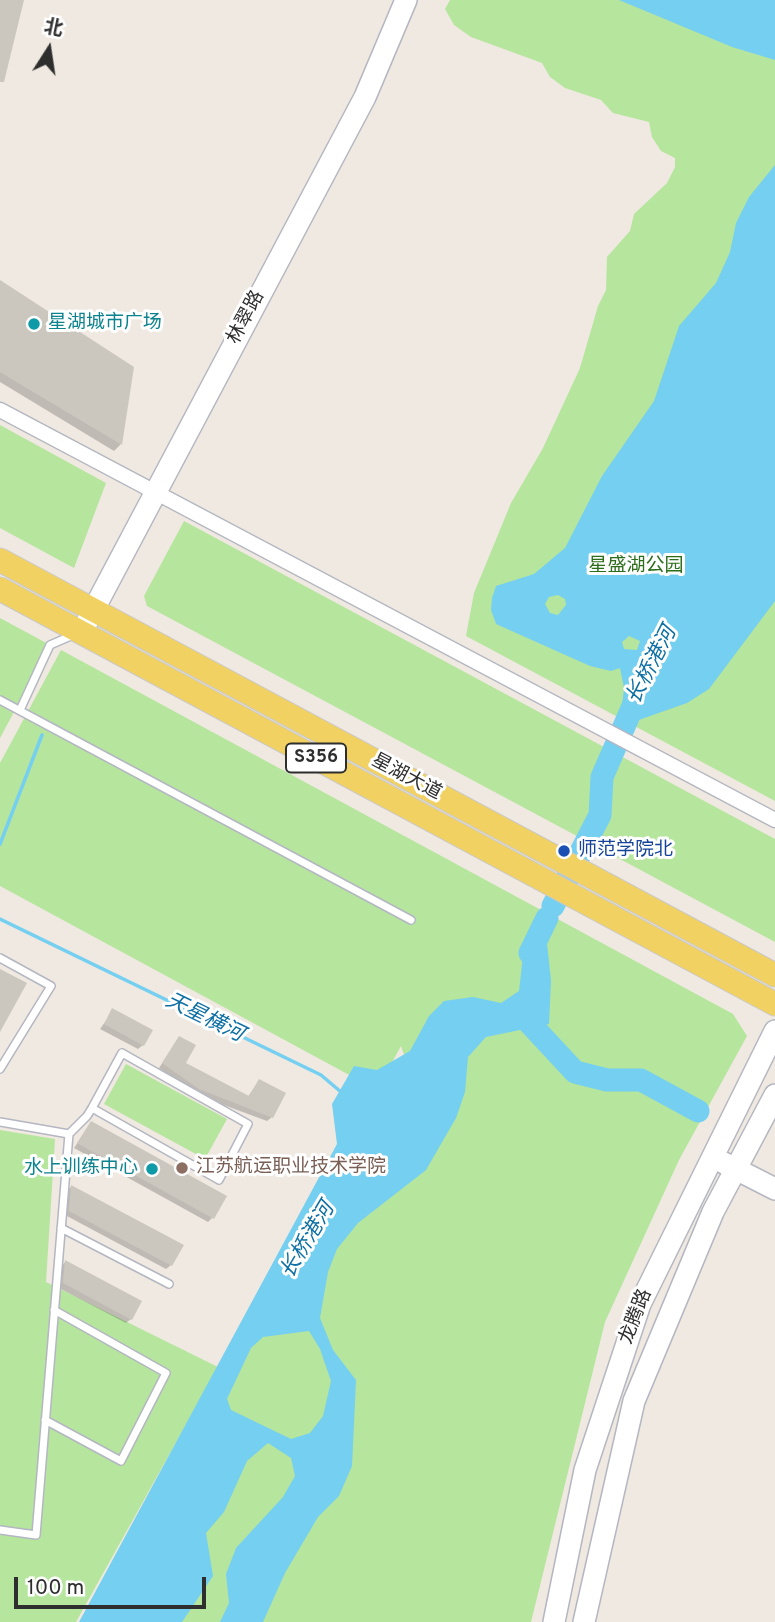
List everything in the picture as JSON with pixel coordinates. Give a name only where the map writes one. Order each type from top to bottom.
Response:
[{"type":"main road","name":"林翠路","points":[[82,632],[365,97],[406,0]]},
{"type":"main road","name":"星湖大道","points":[[0,560],[775,975]]},
{"type":"main road","name":"星湖大道","points":[[0,589],[775,1004]]},
{"type":"main road","name":"龙腾路","points":[[554,1622],[585,1471],[640,1304],[775,1031]]},
{"type":"main road","name":"龙腾路","points":[[584,1622],[634,1401],[713,1212],[775,1095]]},
{"type":"main road","points":[[713,1157],[775,1189]]},
{"type":"street","points":[[0,410],[775,820]]},
{"type":"lane","points":[[20,710],[50,645],[82,632]]},
{"type":"lane","points":[[0,699],[411,920]]},
{"type":"lane","points":[[0,958],[51,986],[0,1069]]},
{"type":"lane","points":[[0,1530],[36,1535],[69,1134],[92,1108],[122,1053],[248,1124],[219,1180],[92,1108]]},
{"type":"lane","points":[[0,1122],[69,1134]]},
{"type":"lane","points":[[61,1228],[169,1284]]},
{"type":"lane","points":[[45,1420],[121,1461],[166,1373],[54,1310]]},
{"type":"green space","name":"星盛湖公园","points":[[450,0],[775,0],[775,801],[466,636],[474,593],[511,503],[543,448],[580,368],[598,306],[606,290],[607,257],[630,231],[634,214],[667,183],[675,167],[675,158],[661,151],[652,137],[649,122],[613,113],[601,100],[565,88],[550,77],[542,63],[471,37],[454,25],[445,9]]},
{"type":"green space","points":[[0,425],[106,483],[74,568],[0,528]]},
{"type":"green space","points":[[184,521],[775,839],[775,942],[147,606],[144,596]]},
{"type":"green space","points":[[0,618],[50,645],[0,738]]},
{"type":"green space","points":[[61,650],[733,1014],[747,1036],[679,1160],[605,1322],[531,1622],[91,1622],[230,1376],[419,1098],[401,1046],[377,1090],[0,886],[0,763]]},
{"type":"green space","points":[[126,1064],[227,1119],[205,1159],[104,1104]]},
{"type":"green space","points":[[0,1130],[55,1139],[46,1282],[218,1367],[76,1622],[0,1622]]},
{"type":"water","points":[[619,0],[775,0],[775,60],[732,47]]},
{"type":"water","points":[[775,165],[775,601],[709,689],[687,703],[633,722],[621,716],[624,688],[620,668],[611,671],[590,666],[496,624],[491,610],[492,598],[496,586],[534,574],[565,548],[602,476],[654,401],[679,326],[716,283],[730,252],[736,223],[749,197]],"holes":[[[558,595],[565,599],[566,605],[558,615],[550,613],[545,604],[549,597]],[[629,636],[640,641],[637,650],[624,649],[622,642]]]},
{"type":"water","points":[[540,919],[546,934],[551,981],[549,1024],[486,1037],[468,1057],[465,1092],[456,1118],[426,1170],[358,1223],[337,1249],[328,1272],[320,1318],[333,1350],[356,1380],[352,1466],[339,1496],[318,1517],[285,1573],[263,1622],[220,1622],[229,1603],[226,1574],[236,1548],[283,1497],[295,1476],[291,1458],[268,1443],[247,1461],[224,1512],[206,1533],[213,1576],[182,1622],[79,1622],[337,1144],[332,1104],[354,1066],[377,1070],[410,1051],[429,1016],[444,1001],[473,997],[501,1003],[519,991],[524,947]],"holes":[[[309,1331],[320,1349],[331,1381],[323,1416],[310,1433],[291,1439],[231,1410],[227,1399],[251,1348],[263,1337]]]},
{"type":"building","points":[[0,0],[24,0],[4,82],[0,82]]},
{"type":"building","name":"星湖城市广场","points":[[0,280],[134,367],[122,445],[0,372]]},
{"type":"building","points":[[0,969],[27,983],[0,1032]]},
{"type":"building","points":[[112,1008],[153,1030],[144,1046],[104,1024]]},
{"type":"building","points":[[179,1036],[196,1045],[186,1063],[249,1096],[259,1079],[286,1093],[273,1118],[199,1089],[162,1063]]},
{"type":"building","name":"水上训练中心","points":[[91,1121],[227,1196],[214,1219],[77,1143]]},
{"type":"building","points":[[71,1185],[184,1245],[172,1266],[69,1211]]},
{"type":"building","points":[[65,1260],[142,1301],[132,1320],[63,1283]]},
{"type":"waterway","name":"长桥港河","points":[[553,906],[600,815],[602,777],[640,690]]},
{"type":"waterway","points":[[0,844],[42,735]]},
{"type":"waterway","name":"长桥港河","points":[[530,953],[547,918]]},
{"type":"waterway","name":"天星横河","points":[[0,919],[321,1075],[341,1092]]},
{"type":"waterway","name":"天星横河","points":[[522,1015],[575,1072],[607,1080],[641,1080],[698,1111]]},
{"type":"place","name":"星湖城市广场","points":[[34,324]]},
{"type":"place","name":"师范学院北","points":[[564,851]]},
{"type":"place","name":"江苏航运职业技术学院","points":[[182,1168]]},
{"type":"place","name":"水上训练中心","points":[[152,1169]]}]
